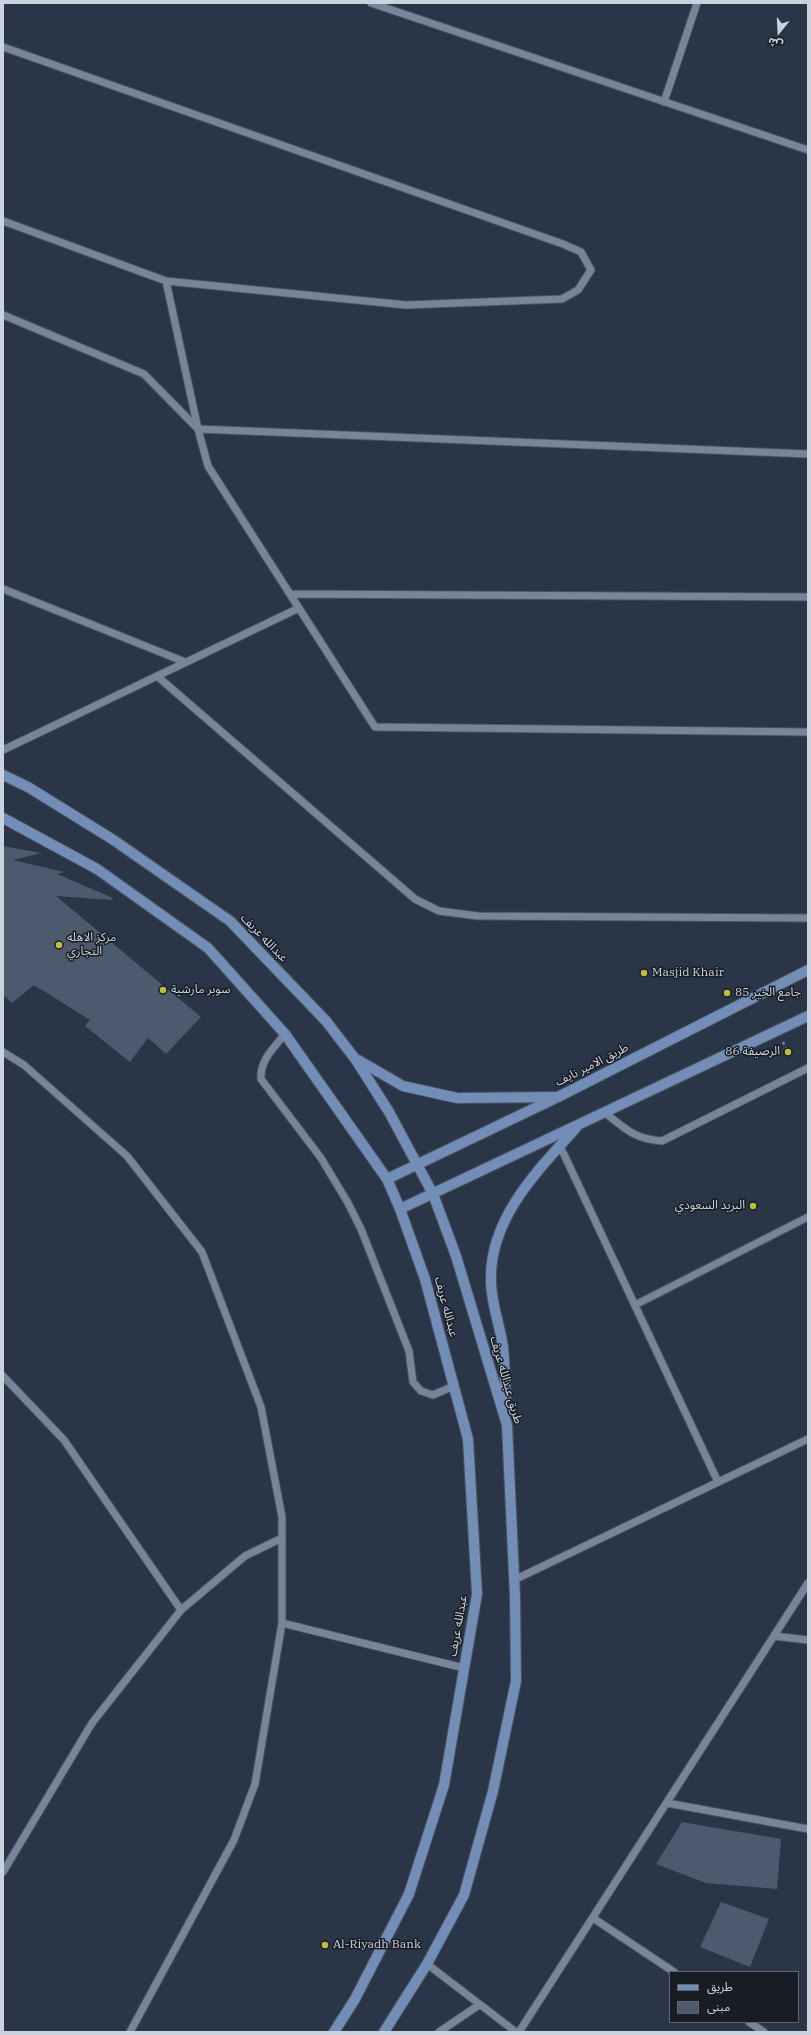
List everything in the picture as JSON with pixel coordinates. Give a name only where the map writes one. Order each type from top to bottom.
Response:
[{"type":"main road","name":"عبدالله عريف","points":[[3,775],[28,787],[112,839],[230,921],[326,1021],[356,1060],[389,1112],[433,1194]]},
{"type":"main road","points":[[3,818],[97,869],[208,948],[284,1034],[387,1180],[400,1209],[808,1016]]},
{"type":"main road","name":"طريق الامير نايف","points":[[387,1180],[560,1096],[808,970]]},
{"type":"main road","points":[[356,1060],[402,1086],[457,1098],[560,1096]]},
{"type":"main road","points":[[507,1425],[503,1346],[491,1281],[492,1252],[511,1206],[540,1168],[580,1124]]},
{"type":"main road","name":"طريق عبدالله عريف","points":[[433,1194],[456,1256],[507,1425],[514,1580]]},
{"type":"main road","name":"عبدالله عريف","points":[[334,2032],[355,1999],[409,1894],[444,1785],[477,1594],[468,1439],[425,1279],[400,1209]]},
{"type":"main road","points":[[384,2032],[427,1964],[464,1895],[493,1791],[516,1681],[514,1580]]},
{"type":"street","points":[[371,3],[808,150]]},
{"type":"street","points":[[664,102],[697,3]]},
{"type":"street","points":[[3,46],[563,244],[581,252],[591,270],[578,290],[562,300],[406,305],[166,281],[3,221]]},
{"type":"street","points":[[166,281],[198,429],[208,466],[375,727],[808,732]]},
{"type":"street","points":[[3,315],[144,374],[198,429],[808,454]]},
{"type":"street","points":[[3,589],[185,662]]},
{"type":"street","points":[[290,594],[808,598]]},
{"type":"street","points":[[3,750],[299,608]]},
{"type":"street","points":[[157,676],[415,899],[439,911],[478,916],[808,918]]},
{"type":"street","points":[[284,1034],[264,1060],[260,1070],[261,1079],[321,1158],[348,1203],[361,1230],[409,1351],[413,1382],[421,1391],[433,1395],[454,1386]]},
{"type":"street","points":[[3,1052],[24,1065],[127,1156],[202,1252],[261,1408],[282,1517],[282,1623],[255,1784],[234,1840],[130,2032]]},
{"type":"street","points":[[604,1112],[635,1136],[648,1140],[662,1141],[808,1068]]},
{"type":"street","points":[[560,1146],[718,1482]]},
{"type":"street","points":[[635,1305],[808,1218]]},
{"type":"street","points":[[3,1376],[64,1440],[181,1610]]},
{"type":"street","points":[[514,1580],[808,1439]]},
{"type":"street","points":[[3,1872],[92,1723],[181,1610],[245,1556],[282,1538]]},
{"type":"street","points":[[519,2032],[808,1583]]},
{"type":"street","points":[[282,1623],[464,1668]]},
{"type":"street","points":[[774,1636],[808,1640]]},
{"type":"street","points":[[667,1802],[808,1829]]},
{"type":"street","points":[[592,1918],[672,1971]]},
{"type":"street","points":[[427,1964],[516,2032]]},
{"type":"street","points":[[439,2032],[479,2005]]},
{"type":"street","points":[[750,2023],[764,2032]]},
{"type":"building","name":"مركز الاهله التجاري","points":[[3,846],[41,853],[13,860],[64,872],[57,874],[113,898],[112,900],[56,896],[201,1017],[166,1054],[148,1038],[130,1062],[85,1026],[90,1020],[34,985],[12,1003],[3,995]]},
{"type":"building","points":[[682,1822],[781,1839],[777,1889],[706,1883],[656,1864]]},
{"type":"building","points":[[721,1902],[769,1919],[750,1967],[700,1947]]},
{"type":"place","name":"مركز الاهله التجاري","points":[[59,945]]},
{"type":"place","name":"Masjid Khair","points":[[644,973]]},
{"type":"place","name":"سوبر مارشية","points":[[163,990]]},
{"type":"place","name":"جامع الخير 85","points":[[727,993]]},
{"type":"place","name":"الرصيفة 86","points":[[788,1052]]},
{"type":"place","name":"البريد السعودي","points":[[753,1206]]},
{"type":"place","name":"Al-Riyadh Bank","points":[[325,1945]]}]
